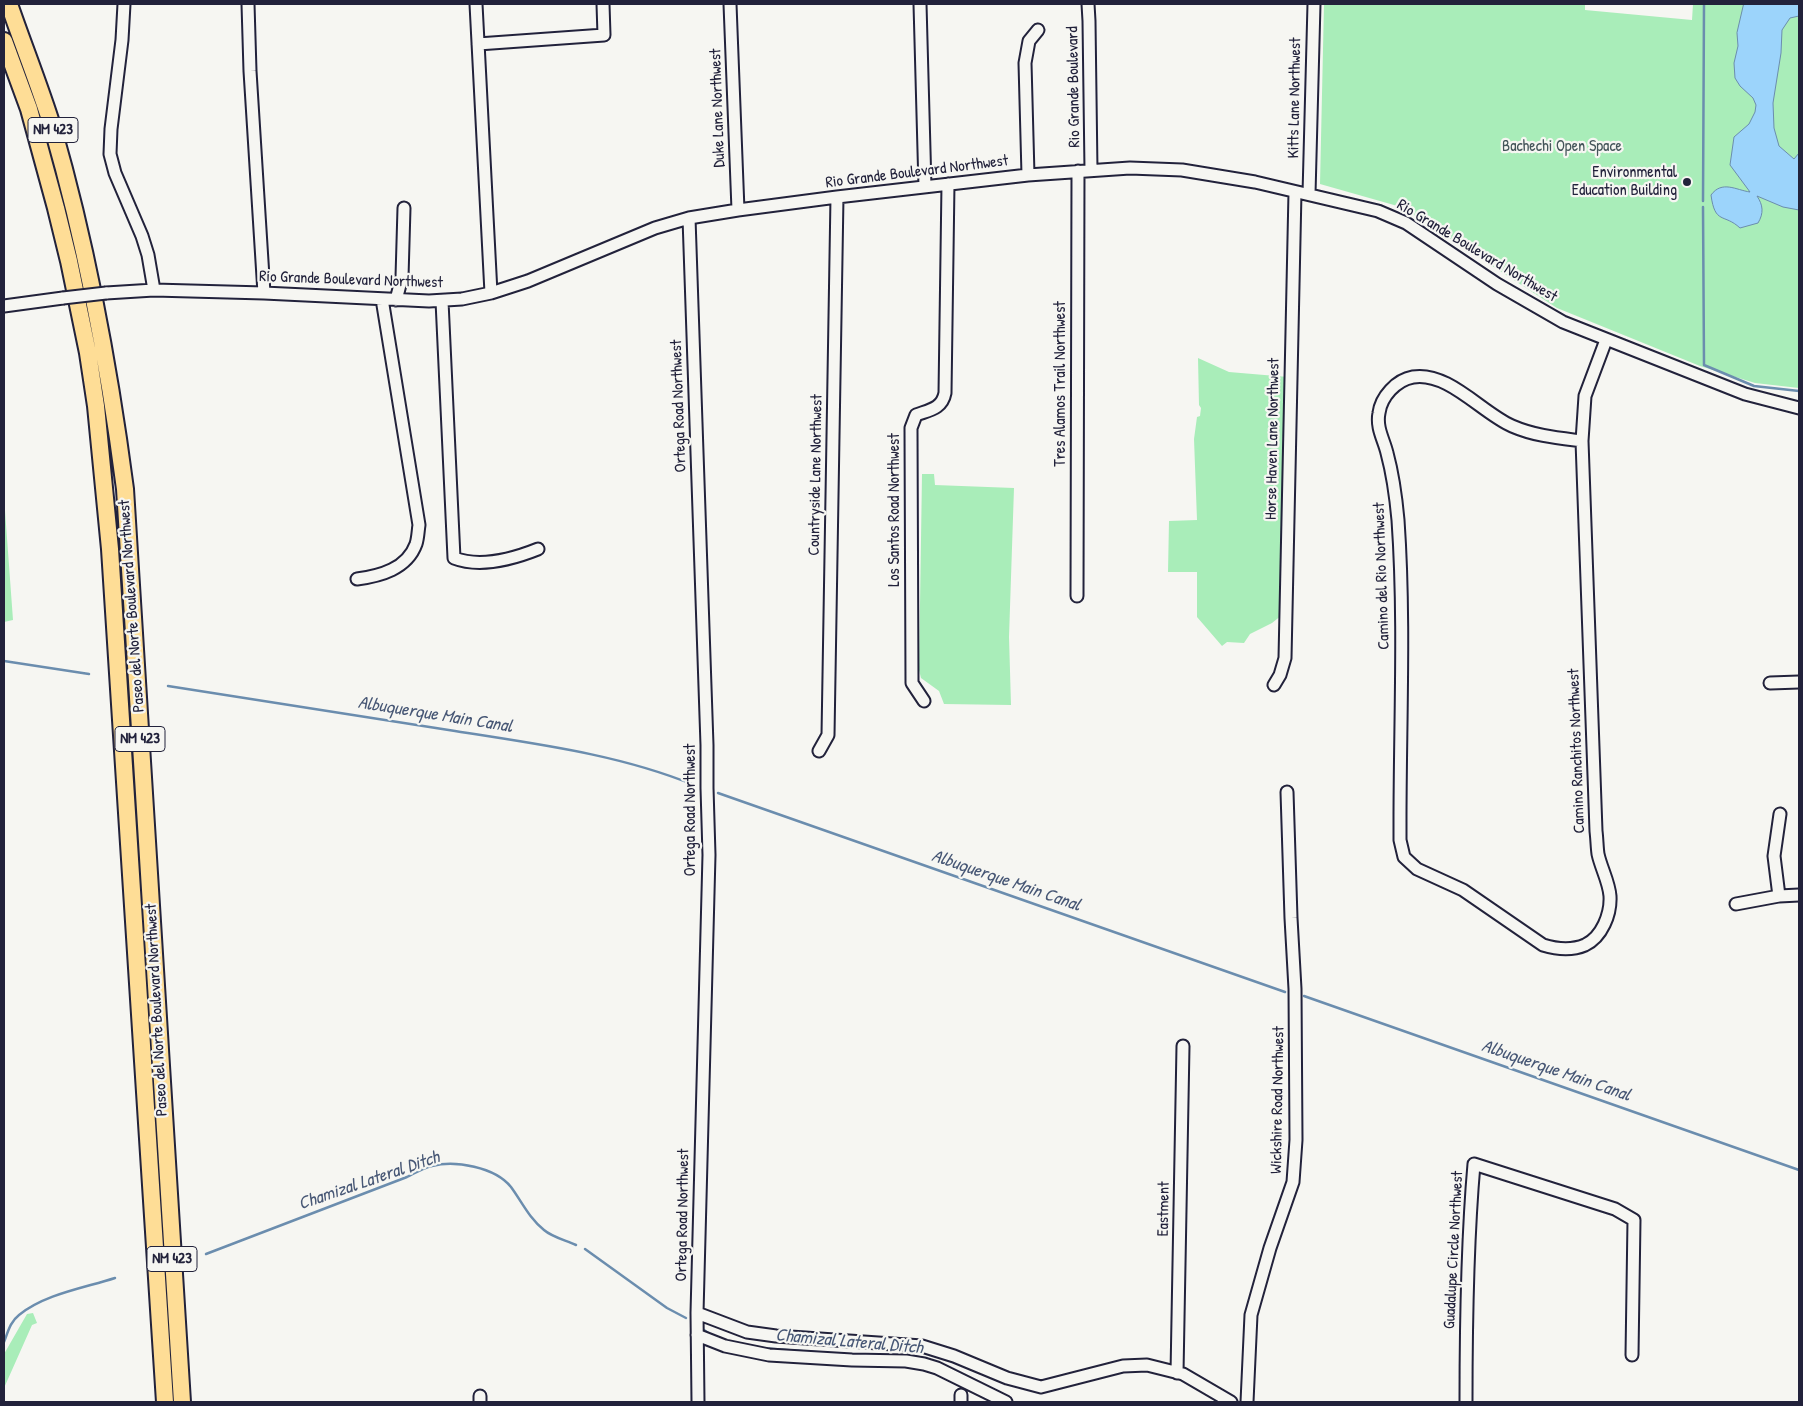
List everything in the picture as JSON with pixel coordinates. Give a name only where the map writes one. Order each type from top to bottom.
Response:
[{"type":"highway","name":"Paseo del Norte Boulevard Northwest","points":[[9,4],[52,128],[86,259],[107,364],[123,479],[182,1402]]},
{"type":"highway","name":"Paseo del Norte Boulevard Northwest","points":[[4,40],[29,109],[69,261],[88,354],[96,406],[110,549],[165,1402]]},
{"type":"street","points":[[124,4],[110,154],[115,173],[142,236],[148,255],[154,290]]},
{"type":"street","points":[[248,4],[250,71],[264,294]]},
{"type":"street","points":[[476,4],[491,293]]},
{"type":"street","points":[[478,44],[604,35],[602,4]]},
{"type":"street","name":"Duke Lane Northwest","points":[[730,4],[738,210]]},
{"type":"street","points":[[920,4],[925,187]]},
{"type":"street","name":"Rio Grande Boulevard","points":[[1088,4],[1091,170]]},
{"type":"street","name":"Kitts Lane Northwest","points":[[1309,194],[1314,4]]},
{"type":"street","points":[[1028,175],[1026,63],[1029,41],[1038,30]]},
{"type":"street","name":"Rio Grande Boulevard Northwest","points":[[4,306],[106,293],[154,290],[396,300],[442,301],[462,299],[491,293],[528,281],[655,228],[689,218],[837,197],[1028,175],[1130,168],[1182,170],[1255,182],[1378,211],[1406,223],[1497,284],[1563,322],[1745,394],[1799,408]]},
{"type":"street","name":"Tres Alamos Trail Northwest","points":[[1077,596],[1078,171]]},
{"type":"street","name":"Los Santos Road Northwest","points":[[924,701],[912,683],[911,428],[916,415],[940,406],[944,399],[948,184]]},
{"type":"street","name":"Horse Haven Lane Northwest","points":[[1274,685],[1280,675],[1285,658],[1295,192]]},
{"type":"street","name":"Countryside Lane Northwest","points":[[819,751],[828,735],[837,197]]},
{"type":"street","points":[[396,300],[402,277],[404,208]]},
{"type":"street","name":"Ortega Road Northwest","points":[[689,218],[707,736],[709,855],[697,1313],[698,1402]]},
{"type":"street","points":[[357,579],[379,576],[396,568],[407,558],[416,544],[419,524],[382,299]]},
{"type":"street","points":[[442,301],[454,558],[462,561],[487,562],[521,556],[538,549]]},
{"type":"street","name":"Camino Ranchitos Northwest","points":[[1404,856],[1417,869],[1463,890],[1543,945],[1557,949],[1586,945],[1604,926],[1610,910],[1610,894],[1598,853],[1596,831],[1582,441],[1585,396],[1606,340]]},
{"type":"street","name":"Camino del Rio Northwest","points":[[1404,856],[1400,840],[1401,560],[1396,494],[1387,451],[1381,437],[1378,414],[1383,399],[1397,383],[1412,377],[1431,378],[1445,383],[1510,425],[1535,434],[1582,441]]},
{"type":"street","points":[[1770,682],[1799,682]]},
{"type":"street","name":"Wickshire Road Northwest","points":[[1248,1402],[1251,1315],[1270,1248],[1293,1182],[1296,1140],[1295,989],[1290,918],[1287,792]]},
{"type":"street","points":[[1779,896],[1774,856],[1780,814]]},
{"type":"street","points":[[1736,904],[1779,896],[1799,895]]},
{"type":"street","name":"Eastment","points":[[1177,1373],[1183,1046]]},
{"type":"street","name":"Guadalupe Circle Northwest","points":[[1466,1402],[1469,1226],[1474,1164],[1616,1209],[1634,1220],[1632,1355]]},
{"type":"street","points":[[697,1313],[747,1332],[776,1336],[922,1346],[954,1356],[1007,1378],[1041,1387],[1123,1366],[1147,1365],[1183,1374],[1231,1402]]},
{"type":"street","points":[[698,1335],[725,1346],[769,1355],[906,1361],[924,1364],[937,1368],[1006,1402]]},
{"type":"green space","name":"Bachechi Open Space","points":[[1324,4],[1585,4],[1585,10],[1692,20],[1693,4],[1799,4],[1799,388],[1755,383],[1700,366],[1557,308],[1401,207],[1320,184]]},
{"type":"green space","points":[[1198,358],[1229,372],[1288,377],[1287,416],[1282,440],[1284,441],[1282,615],[1272,623],[1250,634],[1244,643],[1227,642],[1222,646],[1197,617],[1197,572],[1168,572],[1169,521],[1197,520],[1194,439],[1197,417],[1200,416],[1201,408],[1199,405]]},
{"type":"green space","points":[[922,474],[934,474],[935,485],[1014,488],[1009,637],[1011,705],[944,704],[939,691],[921,678],[919,670]]},
{"type":"green space","points":[[4,497],[13,620],[4,622]]},
{"type":"green space","points":[[33,1313],[37,1323],[32,1325],[4,1388],[4,1354],[27,1314]]},
{"type":"water","points":[[1744,4],[1799,4],[1799,16],[1790,18],[1782,30],[1781,53],[1773,103],[1774,128],[1779,146],[1794,159],[1799,153],[1799,210],[1783,207],[1757,196],[1762,209],[1758,223],[1740,228],[1718,215],[1715,211],[1711,195],[1715,190],[1724,187],[1750,192],[1730,165],[1734,137],[1749,124],[1756,105],[1753,98],[1740,86],[1735,78],[1734,63],[1738,46],[1737,33]]},
{"type":"waterway","points":[[1703,201],[1704,4]]},
{"type":"waterway","points":[[1703,207],[1704,365],[1754,386],[1799,391]]},
{"type":"waterway","name":"Albuquerque Main Canal","points":[[4,661],[89,674]]},
{"type":"waterway","name":"Albuquerque Main Canal","points":[[168,686],[576,751],[636,765],[694,785]]},
{"type":"waterway","name":"Albuquerque Main Canal","points":[[718,793],[1285,992]]},
{"type":"waterway","name":"Albuquerque Main Canal","points":[[1304,996],[1799,1170]]},
{"type":"waterway","name":"Chamizal Lateral Ditch","points":[[206,1254],[407,1177],[425,1168],[441,1164],[474,1167],[495,1174],[511,1187],[530,1215],[544,1230],[551,1235],[576,1245]]},
{"type":"waterway","name":"Chamizal Lateral Ditch","points":[[585,1249],[667,1308],[686,1318]]},
{"type":"waterway","name":"Chamizal Lateral Ditch","points":[[4,1342],[13,1321],[29,1308],[65,1292],[115,1278]]},
{"type":"waterway","name":"Chamizal Lateral Ditch","points":[[704,1330],[711,1335]]},
{"type":"waterway","name":"Chamizal Lateral Ditch","points":[[760,1348],[854,1355]]},
{"type":"place","name":"Environmental Education Building","points":[[1687,182]]}]
